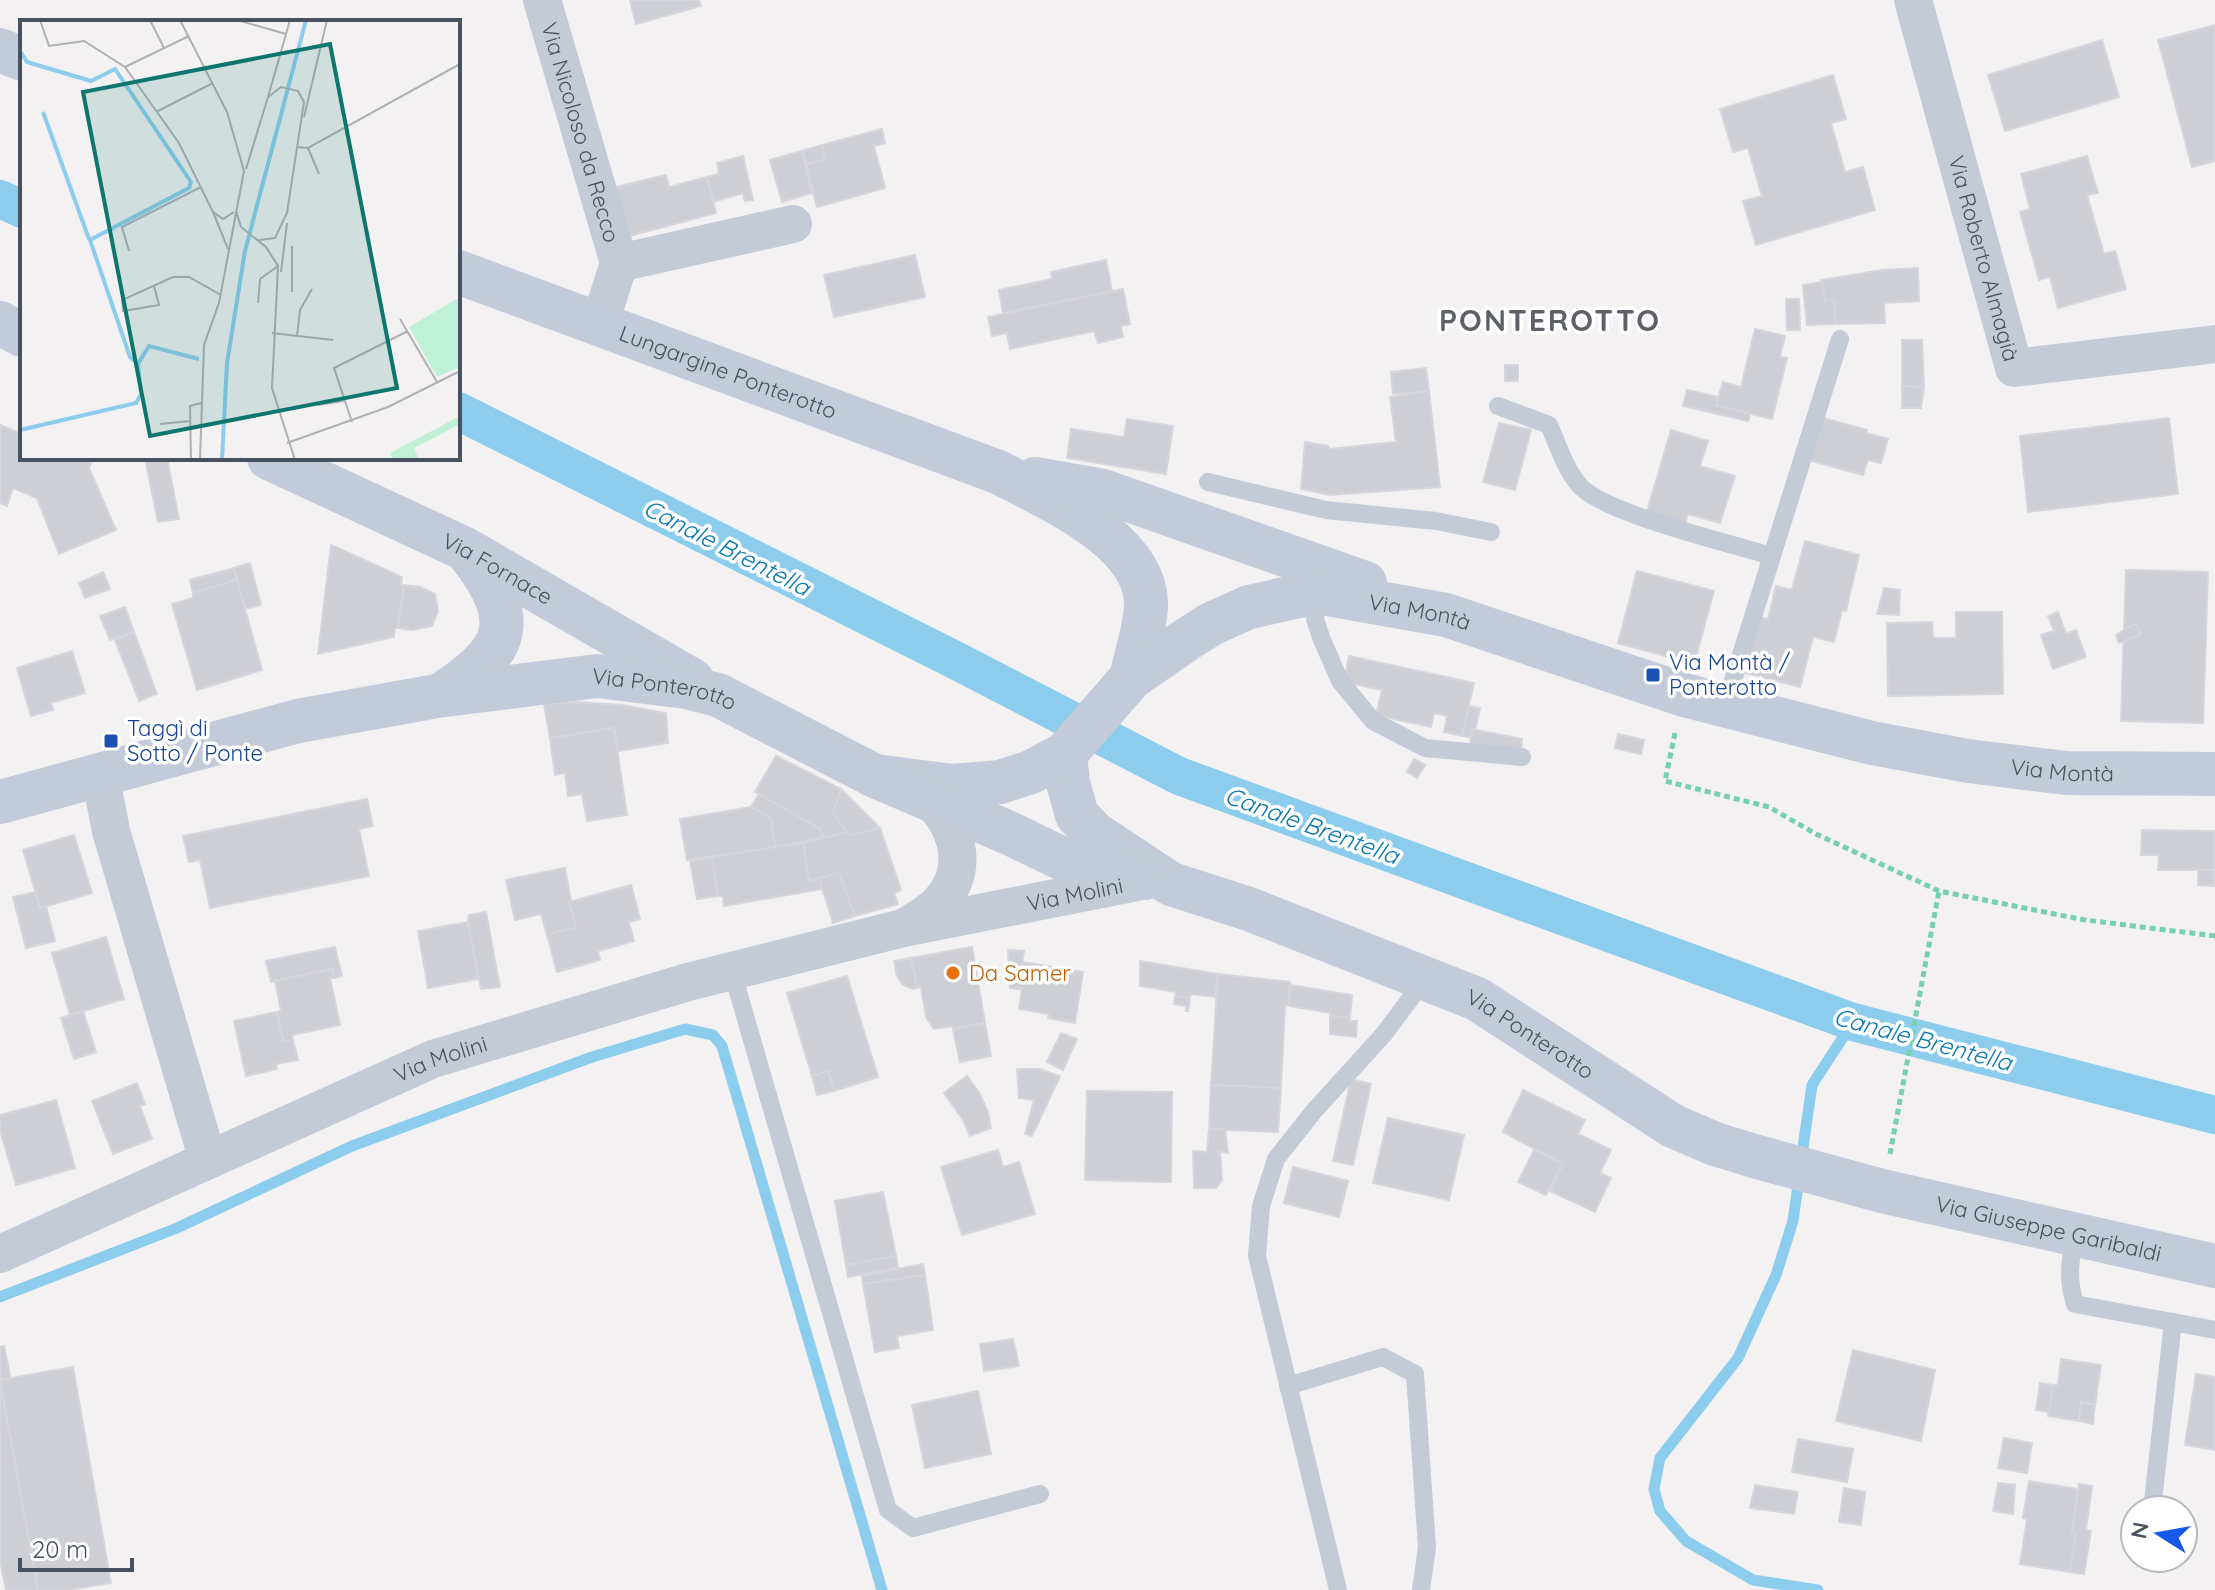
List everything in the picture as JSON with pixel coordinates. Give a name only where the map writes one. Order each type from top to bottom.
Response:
[{"type":"main road","points":[[0,50],[20,58]]},
{"type":"main road","name":"Lungargine Ponterotto","points":[[460,273],[998,472],[1064,506],[1110,538],[1140,573],[1146,605],[1128,682]]},
{"type":"main road","points":[[0,323],[20,334]]},
{"type":"main road","name":"Via Fornace","points":[[273,460],[465,549],[718,695]]},
{"type":"main road","name":"Lungargine Ponterotto","points":[[998,472],[1103,491],[1332,570],[1446,615]]},
{"type":"main road","name":"Via Ponterotto","points":[[437,696],[466,679],[486,662],[501,630],[498,595],[465,549]]},
{"type":"main road","name":"Via Montà","points":[[1128,682],[1211,624],[1249,607],[1317,592],[1446,615],[1669,690],[1872,743],[1968,761],[2066,773],[2215,774]]},
{"type":"main road","name":"Via Ponterotto","points":[[0,802],[298,721],[437,696],[597,676],[686,687],[718,695],[875,776],[1067,861],[1161,882],[1249,909],[1477,999],[1673,1126],[1715,1144],[1754,1156],[1873,1178]]},
{"type":"main road","name":"Via Ponterotto","points":[[875,776],[952,786],[1000,782],[1031,772],[1068,751],[1128,682]]},
{"type":"main road","name":"Via Ponterotto","points":[[1068,751],[1068,783],[1077,815],[1094,833],[1161,882]]},
{"type":"main road","name":"Via Giuseppe Garibaldi","points":[[1873,1178],[2075,1234],[2215,1266]]},
{"type":"street","name":"Via Nicoloso da Recco","points":[[542,0],[619,263],[599,326]]},
{"type":"street","name":"Via Roberto Almagià","points":[[1913,0],[2014,368],[2215,344]]},
{"type":"street","name":"Via Nicoloso da Recco","points":[[619,263],[793,224]]},
{"type":"street","points":[[100,773],[111,831],[210,1159]]},
{"type":"street","name":"Via Molini","points":[[903,928],[927,914],[941,901],[955,873],[957,855],[952,826],[929,799]]},
{"type":"street","name":"Via Molini","points":[[0,1254],[433,1059],[732,971],[903,928],[1161,882]]},
{"type":"lane","points":[[1725,706],[1840,339]]},
{"type":"lane","points":[[1498,406],[1549,425],[1565,462],[1581,487],[1614,507],[1771,556]]},
{"type":"lane","points":[[1208,482],[1326,510],[1436,521],[1491,532]]},
{"type":"lane","points":[[1317,592],[1315,619],[1322,640],[1340,681],[1373,721],[1425,748],[1522,757]]},
{"type":"lane","points":[[732,971],[888,1510],[913,1528],[1040,1494]]},
{"type":"lane","points":[[1338,1590],[1257,1256],[1261,1206],[1276,1159],[1314,1111],[1384,1034],[1425,979]]},
{"type":"lane","points":[[2075,1234],[2069,1269],[2069,1286],[2075,1304],[2215,1330]]},
{"type":"lane","points":[[2154,1494],[2173,1322]]},
{"type":"lane","points":[[1288,1386],[1383,1357],[1415,1374],[1427,1547],[1424,1587],[1421,1590]]},
{"type":"path","points":[[1677,726],[1665,781],[1769,807],[1816,834],[1939,891],[2085,920],[2215,936]]},
{"type":"path","points":[[1873,1178],[1900,1107],[1939,891]]},
{"type":"building","points":[[630,0],[699,0],[701,6],[636,24]]},
{"type":"building","points":[[2215,25],[2215,161],[2192,167],[2158,40]]},
{"type":"building","points":[[2102,40],[2119,97],[2005,131],[1988,75]]},
{"type":"building","points":[[1833,75],[1846,119],[1831,123],[1845,172],[1863,167],[1875,210],[1756,245],[1743,201],[1762,196],[1748,148],[1733,152],[1720,109]]},
{"type":"building","points":[[882,129],[885,143],[874,146],[885,188],[817,207],[806,164],[825,159],[822,145]]},
{"type":"building","points":[[822,145],[825,159],[806,164],[802,151]]},
{"type":"building","points":[[802,151],[812,193],[782,202],[770,160]]},
{"type":"building","points":[[743,156],[753,200],[745,201],[743,193],[713,202],[707,177],[719,174],[717,163]]},
{"type":"building","points":[[2087,156],[2098,193],[2087,195],[2104,254],[2115,251],[2126,289],[2058,308],[2050,277],[2039,280],[2020,212],[2030,209],[2021,174]]},
{"type":"building","points":[[666,175],[669,187],[707,177],[716,213],[622,238],[607,189]]},
{"type":"building","points":[[915,255],[925,297],[834,317],[824,275]]},
{"type":"building","points":[[1106,260],[1112,291],[1003,313],[999,290],[1052,279],[1051,272]]},
{"type":"building","points":[[1918,268],[1919,301],[1884,303],[1885,323],[1835,324],[1834,300],[1825,301],[1821,280],[1882,270]]},
{"type":"building","points":[[1822,282],[1825,301],[1834,300],[1835,324],[1807,325],[1803,285]]},
{"type":"building","points":[[1123,289],[1130,324],[1121,326],[1123,337],[1098,343],[1094,331],[1010,349],[1007,333],[992,336],[988,317]]},
{"type":"building","points":[[1786,299],[1799,299],[1800,330],[1787,330]]},
{"type":"building","points":[[1755,329],[1785,336],[1780,357],[1787,358],[1772,419],[1716,405],[1723,382],[1741,387]]},
{"type":"building","points":[[1902,340],[1922,340],[1924,387],[1902,386]]},
{"type":"building","points":[[1505,365],[1518,365],[1518,381],[1505,381]]},
{"type":"building","points":[[1426,368],[1429,391],[1393,394],[1391,372]]},
{"type":"building","points":[[1902,386],[1924,387],[1921,408],[1902,408]]},
{"type":"building","points":[[1687,390],[1718,397],[1716,405],[1750,414],[1748,421],[1683,406]]},
{"type":"building","points":[[1429,391],[1440,487],[1330,495],[1301,489],[1305,442],[1328,446],[1329,449],[1396,442],[1390,397]]},
{"type":"building","points":[[1820,417],[1888,439],[1881,463],[1868,460],[1863,475],[1808,460]]},
{"type":"building","points":[[2169,418],[2178,494],[2028,512],[2020,436]]},
{"type":"building","points":[[1127,419],[1173,426],[1166,474],[1067,458],[1071,429],[1124,437]]},
{"type":"building","points":[[1499,423],[1531,430],[1515,490],[1483,482]]},
{"type":"building","points":[[0,425],[20,433],[20,460],[84,460],[91,463],[89,468],[116,530],[59,554],[37,498],[13,488],[7,506],[0,503]]},
{"type":"building","points":[[1671,430],[1708,441],[1700,466],[1735,476],[1720,523],[1688,514],[1684,527],[1646,515]]},
{"type":"building","points":[[145,460],[167,460],[179,519],[158,522]]},
{"type":"building","points":[[1805,541],[1859,555],[1846,611],[1842,610],[1834,642],[1813,637],[1800,687],[1746,673],[1760,617],[1768,619],[1776,586],[1792,590]]},
{"type":"building","points":[[331,545],[402,577],[401,585],[404,585],[394,637],[318,654]]},
{"type":"building","points":[[250,563],[261,605],[245,609],[234,568]]},
{"type":"building","points":[[234,568],[237,580],[193,593],[190,580]]},
{"type":"building","points":[[2126,570],[2208,572],[2203,723],[2121,721]]},
{"type":"building","points":[[1637,571],[1714,591],[1694,664],[1618,643]]},
{"type":"building","points":[[103,572],[110,589],[85,598],[79,583]]},
{"type":"building","points":[[237,580],[262,670],[197,690],[172,604],[193,598],[193,593]]},
{"type":"building","points":[[404,585],[420,587],[435,594],[438,611],[432,626],[413,630],[398,628]]},
{"type":"building","points":[[1884,588],[1900,590],[1899,615],[1877,614]]},
{"type":"building","points":[[125,607],[134,632],[110,640],[100,616]]},
{"type":"building","points":[[1956,612],[2002,612],[2003,694],[1888,696],[1887,623],[1932,622],[1933,638],[1956,638]]},
{"type":"building","points":[[2058,612],[2066,634],[2076,630],[2086,657],[2053,669],[2041,635],[2054,631],[2048,616]]},
{"type":"building","points":[[2136,623],[2140,635],[2119,643],[2116,635]]},
{"type":"building","points":[[134,632],[157,694],[139,701],[115,640]]},
{"type":"building","points":[[72,651],[85,693],[51,703],[53,710],[31,716],[17,668]]},
{"type":"building","points":[[1349,656],[1474,683],[1462,736],[1444,732],[1447,716],[1434,713],[1431,727],[1376,715],[1382,690],[1344,682]]},
{"type":"building","points":[[576,702],[622,705],[666,713],[668,743],[618,751],[614,728],[550,738],[544,704]]},
{"type":"building","points":[[1469,706],[1480,708],[1475,731],[1472,729],[1470,737],[1462,736]]},
{"type":"building","points":[[614,728],[627,815],[587,821],[582,794],[568,796],[565,773],[555,775],[550,738]]},
{"type":"building","points":[[1472,729],[1522,739],[1521,754],[1470,746]]},
{"type":"building","points":[[1618,734],[1644,740],[1641,754],[1615,748]]},
{"type":"building","points":[[776,756],[841,789],[833,813],[847,832],[823,838],[820,829],[755,792]]},
{"type":"building","points":[[1414,759],[1425,765],[1417,778],[1407,772]]},
{"type":"building","points":[[841,789],[880,828],[850,835],[847,832],[833,813]]},
{"type":"building","points":[[759,794],[820,829],[823,838],[775,847],[771,818],[751,807]]},
{"type":"building","points":[[367,799],[373,826],[359,829],[369,876],[210,908],[200,860],[189,862],[183,836]]},
{"type":"building","points":[[751,807],[771,818],[775,847],[687,860],[680,819]]},
{"type":"building","points":[[880,828],[901,890],[894,893],[898,904],[855,916],[839,873],[809,881],[803,843]]},
{"type":"building","points":[[2142,830],[2215,831],[2214,870],[2158,870],[2159,855],[2141,855]]},
{"type":"building","points":[[74,835],[92,893],[40,908],[23,850]]},
{"type":"building","points":[[803,843],[809,881],[819,878],[822,889],[724,906],[723,896],[718,896],[712,857]]},
{"type":"building","points":[[712,857],[718,896],[697,899],[690,861]]},
{"type":"building","points":[[565,868],[576,927],[547,935],[541,914],[515,920],[506,880]]},
{"type":"building","points":[[2198,870],[2214,870],[2214,886],[2198,885]]},
{"type":"building","points":[[839,873],[855,916],[833,923],[819,878]]},
{"type":"building","points":[[631,885],[640,919],[629,922],[634,941],[598,951],[600,960],[557,972],[547,935],[576,927],[569,902]]},
{"type":"building","points":[[35,892],[40,908],[46,906],[55,941],[26,948],[13,897]]},
{"type":"building","points":[[486,912],[500,987],[481,989],[468,922],[469,915]]},
{"type":"building","points":[[468,922],[478,979],[428,988],[418,931]]},
{"type":"building","points":[[106,937],[124,999],[70,1015],[52,953]]},
{"type":"building","points":[[335,947],[342,976],[334,978],[332,969],[271,982],[266,961]]},
{"type":"building","points":[[972,947],[985,1023],[934,1029],[926,1017],[921,987],[917,988],[911,958]]},
{"type":"building","points":[[1008,950],[1024,951],[1018,989],[1010,988]]},
{"type":"building","points":[[911,958],[917,988],[913,989],[903,985],[897,976],[894,961]]},
{"type":"building","points":[[1140,961],[1218,974],[1215,997],[1175,996],[1176,992],[1140,986]]},
{"type":"building","points":[[1023,962],[1083,972],[1075,1023],[1048,1018],[1049,1014],[1019,1009],[1022,989],[1018,989]]},
{"type":"building","points":[[332,969],[334,978],[330,978],[340,1025],[292,1035],[293,1040],[283,1042],[275,981]]},
{"type":"building","points":[[1218,974],[1290,982],[1289,1006],[1285,1005],[1281,1088],[1211,1085]]},
{"type":"building","points":[[847,976],[878,1077],[834,1091],[828,1071],[812,1076],[787,993]]},
{"type":"building","points":[[1290,985],[1352,995],[1350,1018],[1289,1006]]},
{"type":"building","points":[[1175,996],[1190,998],[1188,1011],[1186,1006],[1174,1004]]},
{"type":"building","points":[[83,1011],[96,1052],[74,1059],[61,1018]]},
{"type":"building","points":[[277,1012],[283,1042],[293,1040],[298,1060],[276,1064],[277,1069],[246,1076],[234,1021]]},
{"type":"building","points":[[1330,1016],[1357,1021],[1356,1037],[1330,1034]]},
{"type":"building","points":[[985,1023],[991,1056],[960,1062],[953,1029]]},
{"type":"building","points":[[1061,1033],[1077,1039],[1063,1070],[1047,1062]]},
{"type":"building","points":[[1017,1069],[1040,1069],[1060,1076],[1032,1136],[1025,1134],[1034,1100],[1019,1098]]},
{"type":"building","points":[[828,1071],[834,1091],[817,1095],[812,1076]]},
{"type":"building","points":[[967,1076],[980,1094],[991,1128],[970,1136],[944,1093]]},
{"type":"building","points":[[1351,1079],[1371,1084],[1353,1165],[1333,1161]]},
{"type":"building","points":[[137,1083],[145,1104],[140,1106],[152,1139],[113,1154],[92,1101]]},
{"type":"building","points":[[1211,1085],[1281,1088],[1278,1132],[1209,1129]]},
{"type":"building","points":[[1523,1090],[1585,1120],[1578,1134],[1611,1150],[1600,1173],[1611,1178],[1595,1212],[1550,1191],[1563,1164],[1503,1132]]},
{"type":"building","points":[[1087,1091],[1172,1092],[1171,1182],[1085,1180]]},
{"type":"building","points":[[56,1100],[75,1168],[16,1185],[0,1130],[0,1115]]},
{"type":"building","points":[[1388,1118],[1464,1135],[1449,1200],[1373,1183]]},
{"type":"building","points":[[1209,1129],[1225,1130],[1228,1153],[1220,1151],[1222,1180],[1216,1188],[1194,1188],[1193,1151],[1207,1152]]},
{"type":"building","points":[[998,1150],[1003,1167],[1019,1162],[1035,1214],[962,1235],[941,1167]]},
{"type":"building","points":[[1534,1150],[1563,1164],[1546,1195],[1518,1182]]},
{"type":"building","points":[[1293,1167],[1348,1181],[1339,1217],[1284,1203]]},
{"type":"building","points":[[883,1192],[896,1256],[846,1265],[835,1201]]},
{"type":"building","points":[[896,1256],[898,1268],[848,1277],[846,1265]]},
{"type":"building","points":[[923,1264],[925,1275],[863,1284],[862,1276]]},
{"type":"building","points":[[925,1275],[933,1330],[897,1336],[899,1348],[875,1352],[863,1284]]},
{"type":"building","points":[[1013,1339],[1019,1366],[984,1371],[980,1344]]},
{"type":"building","points":[[4,1346],[11,1379],[0,1380],[0,1347]]},
{"type":"building","points":[[1853,1350],[1935,1370],[1921,1441],[1836,1421]]},
{"type":"building","points":[[2061,1359],[2101,1365],[2095,1405],[2081,1402],[2079,1421],[2048,1416],[2053,1385],[2058,1385]]},
{"type":"building","points":[[73,1367],[111,1583],[68,1590],[38,1590],[0,1380]]},
{"type":"building","points":[[2196,1374],[2215,1377],[2215,1450],[2185,1445]]},
{"type":"building","points":[[0,1382],[38,1590],[6,1590],[0,1561]]},
{"type":"building","points":[[2040,1383],[2053,1385],[2049,1412],[2036,1410]]},
{"type":"building","points":[[978,1391],[991,1454],[925,1468],[912,1405]]},
{"type":"building","points":[[2081,1402],[2095,1405],[2093,1424],[2079,1421]]},
{"type":"building","points":[[2004,1438],[2032,1443],[2027,1473],[1998,1468]]},
{"type":"building","points":[[1798,1439],[1853,1449],[1847,1482],[1792,1472]]},
{"type":"building","points":[[2029,1481],[2078,1489],[2070,1572],[2020,1564]]},
{"type":"building","points":[[1998,1483],[2015,1485],[2013,1514],[1993,1511]]},
{"type":"building","points":[[2079,1484],[2092,1486],[2086,1530],[2091,1531],[2084,1574],[2070,1572]]},
{"type":"building","points":[[1755,1485],[1798,1492],[1794,1514],[1750,1508]]},
{"type":"building","points":[[1844,1488],[1865,1492],[1861,1525],[1839,1522]]},
{"type":"waterway","name":"Canale Brentella","points":[[0,199],[20,208]]},
{"type":"waterway","name":"Canale Brentella","points":[[460,412],[1179,776],[1853,1022],[2215,1115]]},
{"type":"waterway","points":[[1801,1161],[1812,1085],[1853,1022]]},
{"type":"waterway","points":[[0,1297],[177,1228],[352,1146],[592,1057],[685,1029],[713,1035],[722,1046],[882,1590]]},
{"type":"waterway","points":[[1799,1178],[1793,1221],[1776,1275],[1738,1358],[1660,1458],[1654,1489],[1660,1511],[1686,1541],[1753,1580],[1818,1590]]},
{"type":"place","name":"Via Montà / Ponterotto","points":[[1653,675]]},
{"type":"place","name":"Taggì di Sotto / Ponte","points":[[111,741]]},
{"type":"place","name":"Da Samer","points":[[953,973]]},
{"type":"district","name":"PONTEROTTO","points":[[1550,320]]}]
